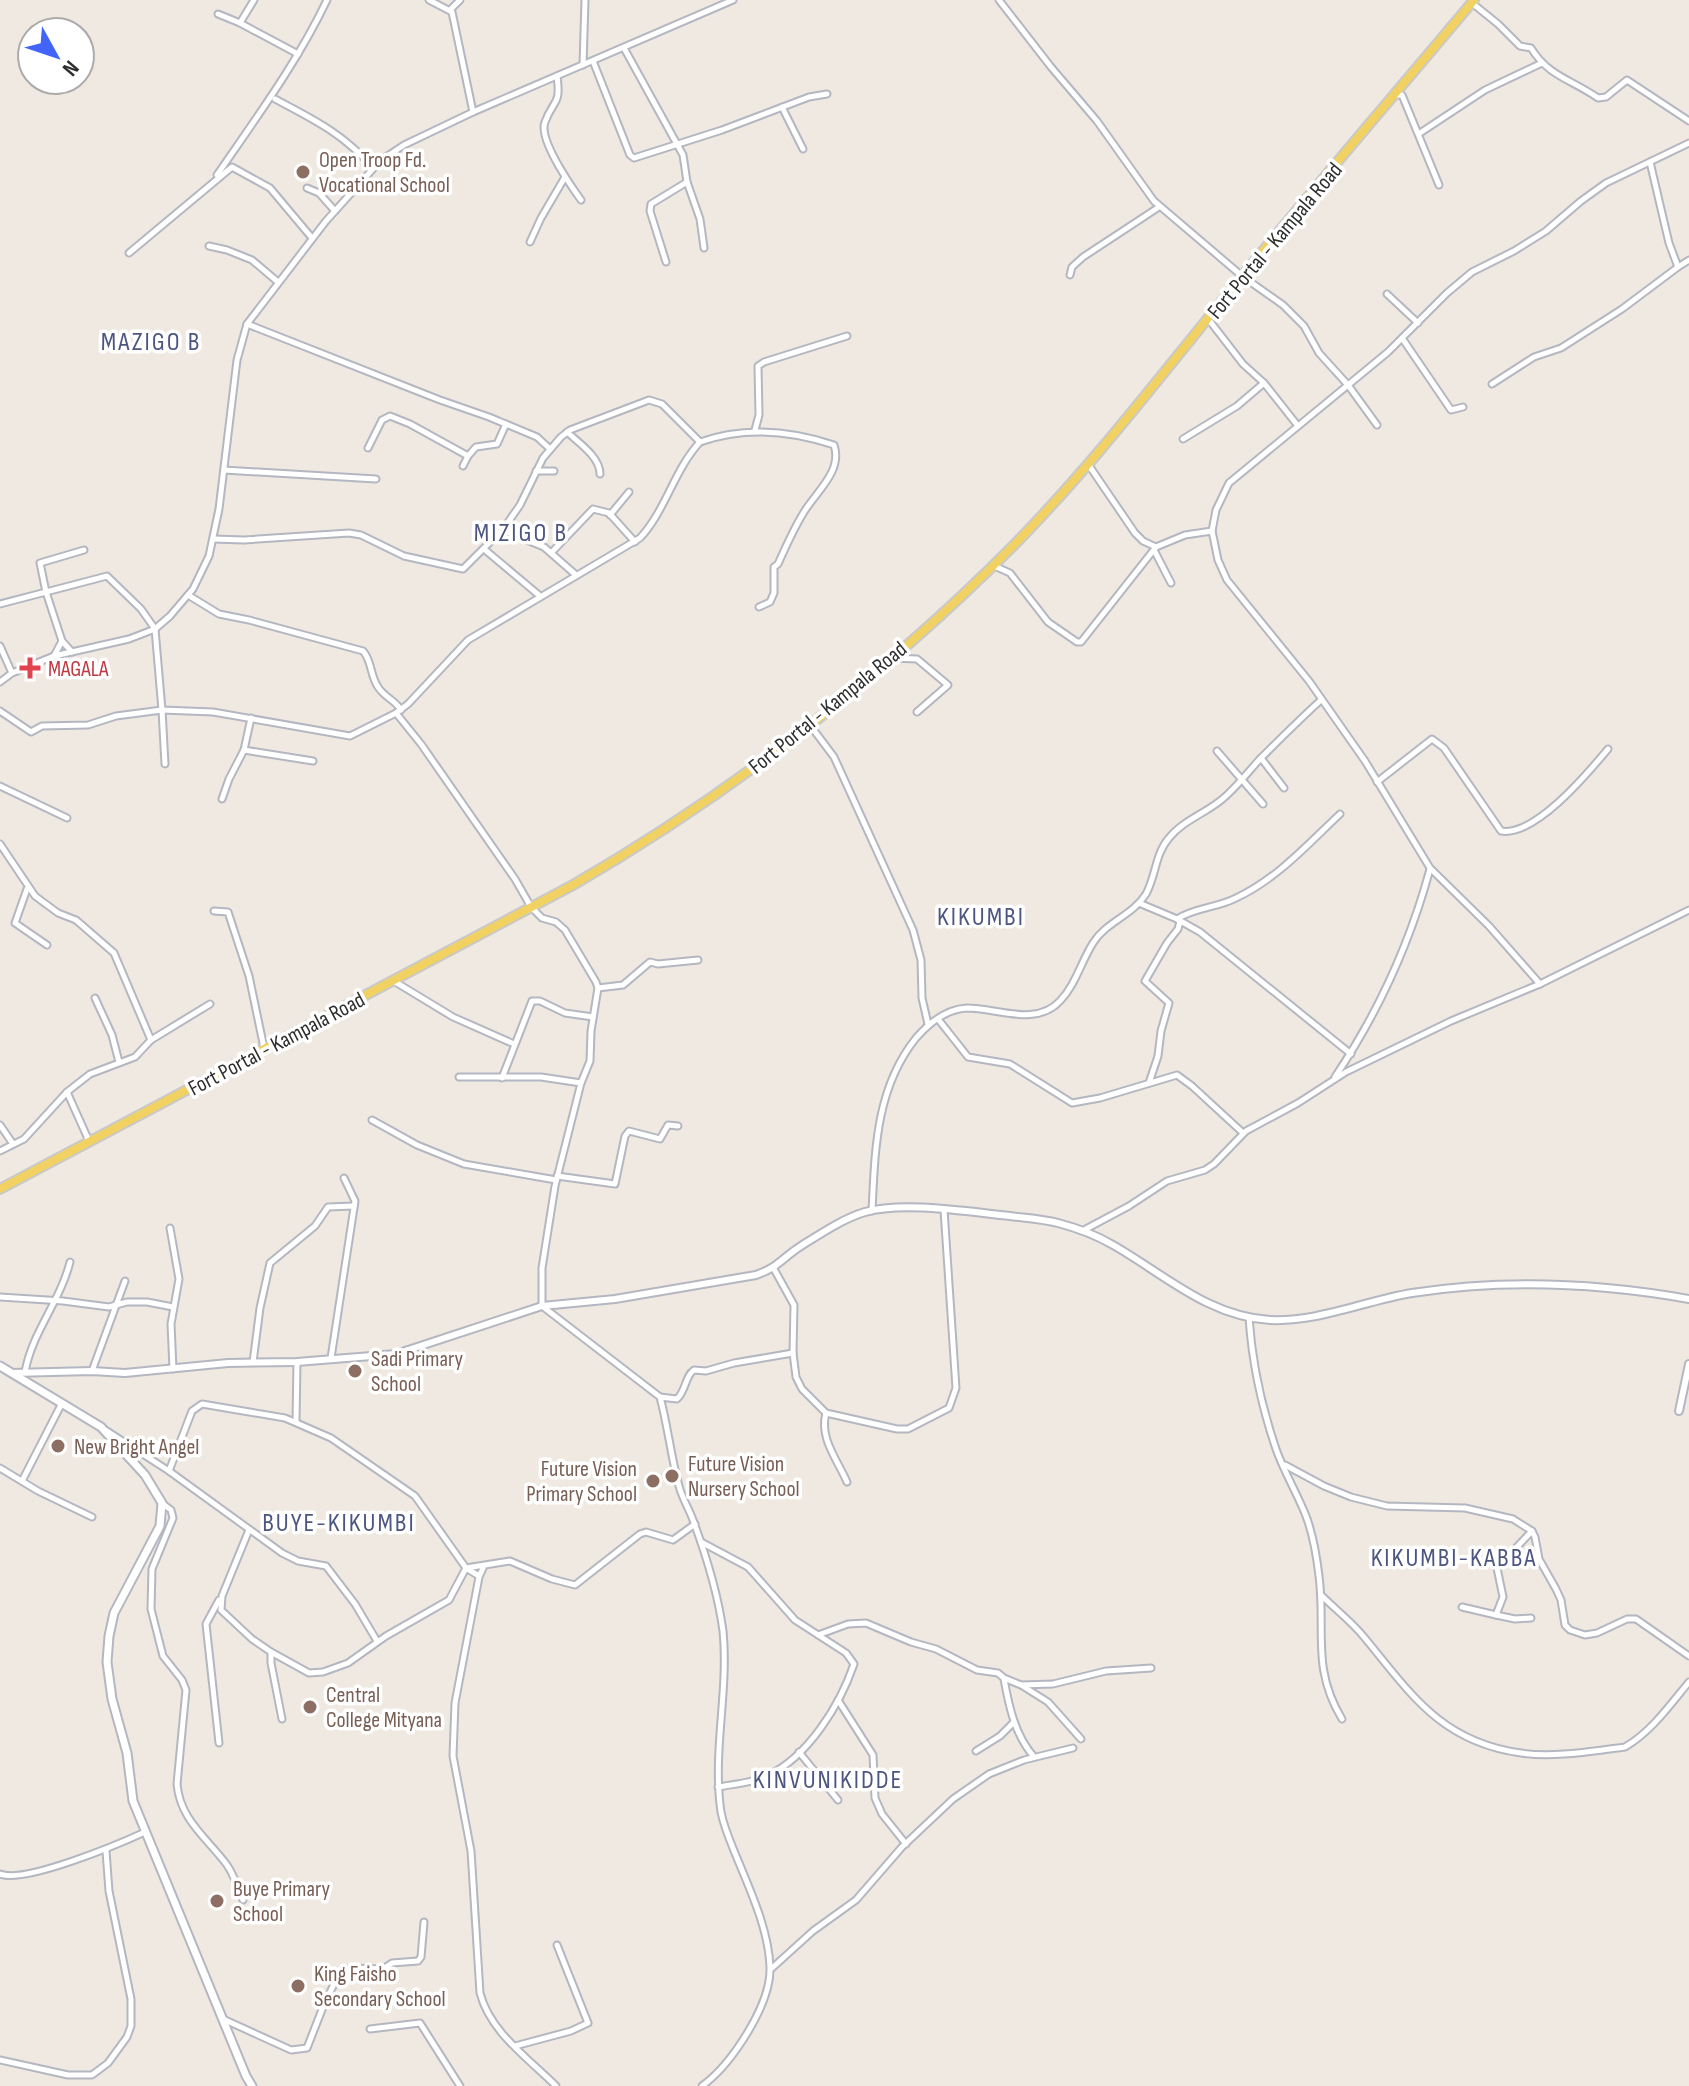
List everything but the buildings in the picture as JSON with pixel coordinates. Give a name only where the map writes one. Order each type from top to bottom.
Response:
[{"type":"main road","name":"Fort Portal - Kampala Road","points":[[0,1189],[225,1072],[264,1048],[346,1007],[620,858],[810,725],[891,658],[1011,549],[1209,320],[1242,276],[1472,1]]},
{"type":"main road","points":[[0,1366],[101,1427],[145,1475],[162,1503],[160,1526],[114,1613],[107,1662],[112,1699],[127,1753],[133,1801],[252,2086]]},
{"type":"street","points":[[240,23],[254,0]]},
{"type":"street","points":[[212,183],[298,54],[327,0]]},
{"type":"street","points":[[429,0],[451,9]]},
{"type":"street","points":[[451,9],[460,0]]},
{"type":"street","points":[[583,65],[585,0]]},
{"type":"street","points":[[0,682],[12,673],[54,656],[129,639],[155,629],[188,595],[201,575],[213,539],[237,360],[247,324],[312,238],[373,168],[404,145],[473,112],[733,0]]},
{"type":"street","points":[[999,0],[1097,121],[1159,207],[1242,276],[1283,305],[1304,326],[1319,353],[1348,385],[1377,425]]},
{"type":"street","points":[[1472,1],[1520,46],[1530,47],[1557,77],[1579,85],[1598,98],[1606,97],[1627,80],[1689,121]]},
{"type":"street","points":[[451,9],[473,112]]},
{"type":"street","points":[[218,14],[298,54]]},
{"type":"street","points":[[624,48],[678,143],[700,219],[704,248]]},
{"type":"street","points":[[593,61],[632,157],[809,97],[827,94]]},
{"type":"street","points":[[1420,133],[1485,90],[1542,63]]},
{"type":"street","points":[[557,76],[560,99],[545,122],[543,131],[565,177],[581,200]]},
{"type":"street","points":[[1394,95],[1402,95],[1439,185]]},
{"type":"street","points":[[275,99],[326,125],[354,146],[373,168]]},
{"type":"street","points":[[782,107],[803,149]]},
{"type":"street","points":[[1540,984],[1489,926],[1430,868],[1365,761],[1227,580],[1218,560],[1212,531],[1216,510],[1229,483],[1348,385],[1472,272],[1546,231],[1606,183],[1689,143]]},
{"type":"street","points":[[1650,162],[1678,267]]},
{"type":"street","points":[[129,253],[229,169],[239,170],[270,188],[312,238]]},
{"type":"street","points":[[530,242],[565,177]]},
{"type":"street","points":[[666,262],[650,211],[651,204],[687,182]]},
{"type":"street","points":[[307,188],[319,193],[335,211]]},
{"type":"street","points":[[1070,275],[1072,267],[1083,257],[1159,207]]},
{"type":"street","points":[[209,246],[252,260],[278,282]]},
{"type":"street","points":[[1492,384],[1534,357],[1561,348],[1622,309],[1689,260]]},
{"type":"street","points":[[1387,294],[1418,323]]},
{"type":"street","points":[[1209,320],[1298,426]]},
{"type":"street","points":[[247,324],[506,424],[543,440],[550,449]]},
{"type":"street","points":[[755,430],[759,415],[758,366],[847,336]]},
{"type":"street","points":[[1402,338],[1451,410],[1463,407]]},
{"type":"street","points":[[1183,439],[1237,406],[1264,383]]},
{"type":"street","points":[[213,539],[349,533],[361,535],[404,556],[458,569],[469,565],[502,530],[520,505],[550,449],[567,432],[649,400],[662,404],[700,442]]},
{"type":"street","points":[[368,448],[382,420],[390,416],[468,456]]},
{"type":"street","points":[[463,466],[476,447],[497,444],[506,424]]},
{"type":"street","points":[[0,711],[31,732],[42,726],[88,725],[116,716],[162,710],[213,712],[350,736],[399,711],[468,640],[635,542],[654,523],[684,462],[700,442],[755,430],[809,437],[834,445],[836,452],[830,475],[822,491],[806,508],[774,567],[774,593],[770,602],[759,607]]},
{"type":"street","points":[[567,432],[592,456],[600,467],[600,474]]},
{"type":"street","points":[[1087,463],[1135,533],[1155,548],[1171,583]]},
{"type":"street","points":[[224,470],[376,479]]},
{"type":"street","points":[[536,471],[554,471]]},
{"type":"street","points":[[610,515],[629,492]]},
{"type":"street","points":[[551,553],[593,509],[610,515],[635,542]]},
{"type":"street","points":[[502,530],[534,542],[576,575]]},
{"type":"street","points":[[992,565],[1010,573],[1048,622],[1081,642],[1155,548],[1185,535],[1212,531]]},
{"type":"street","points":[[484,549],[540,596]]},
{"type":"street","points":[[72,652],[62,641],[40,563],[84,550]]},
{"type":"street","points":[[0,604],[107,576],[141,609],[155,629],[165,764]]},
{"type":"street","points":[[188,595],[219,614],[363,651],[379,690],[397,703],[399,711],[531,907],[542,918],[556,922],[565,930],[598,988],[590,1061],[581,1083],[556,1178],[542,1268],[542,1306]]},
{"type":"street","points":[[54,656],[62,641]]},
{"type":"street","points":[[0,646],[12,673]]},
{"type":"street","points":[[891,658],[917,659],[948,685],[917,712]]},
{"type":"street","points":[[872,1211],[875,1150],[885,1095],[905,1052],[928,1024],[955,1010],[967,1008],[1029,1015],[1051,1010],[1068,992],[1093,943],[1139,903],[1151,885],[1166,842],[1187,822],[1226,797],[1241,778],[1321,700]]},
{"type":"street","points":[[222,799],[244,750],[251,718]]},
{"type":"street","points":[[810,725],[834,757],[913,930],[921,960],[922,998],[928,1024]]},
{"type":"street","points":[[1377,782],[1432,739],[1444,748],[1501,831],[1508,833],[1537,819],[1575,790],[1608,749]]},
{"type":"street","points":[[244,750],[313,761]]},
{"type":"street","points":[[1217,751],[1263,804]]},
{"type":"street","points":[[1261,758],[1284,788]]},
{"type":"street","points":[[0,786],[67,818]]},
{"type":"street","points":[[1178,920],[1188,912],[1237,898],[1256,886],[1295,857],[1340,814]]},
{"type":"street","points":[[0,844],[27,888],[46,905],[76,920],[114,953],[151,1040]]},
{"type":"street","points":[[1333,1080],[1364,1034],[1388,984],[1412,928],[1430,868]]},
{"type":"street","points":[[27,888],[15,923],[47,945]]},
{"type":"street","points":[[1139,903],[1178,920],[1227,952],[1351,1054]]},
{"type":"street","points":[[1084,1230],[1167,1181],[1205,1170],[1259,1121],[1298,1103],[1333,1080],[1451,1021],[1540,984],[1689,910]]},
{"type":"street","points":[[214,911],[228,912],[242,949],[264,1048]]},
{"type":"street","points":[[1148,1084],[1158,1056],[1169,1003],[1145,981],[1178,929],[1178,920]]},
{"type":"street","points":[[598,988],[623,985],[650,962],[698,960]]},
{"type":"street","points":[[392,980],[453,1017],[514,1044]]},
{"type":"street","points":[[95,998],[112,1035],[119,1062]]},
{"type":"street","points":[[502,1078],[526,1011],[534,1000],[565,1013],[593,1017]]},
{"type":"street","points":[[0,1151],[24,1139],[67,1092],[90,1074],[135,1057],[151,1040],[210,1004]]},
{"type":"street","points":[[938,1019],[968,1057],[1010,1064],[1072,1103],[1181,1076],[1243,1133]]},
{"type":"street","points":[[459,1077],[541,1077],[581,1083]]},
{"type":"street","points":[[67,1092],[89,1142]]},
{"type":"street","points":[[372,1120],[417,1145],[464,1164],[615,1184],[625,1136],[629,1131],[660,1139],[668,1125],[678,1126]]},
{"type":"street","points":[[0,1125],[13,1144]]},
{"type":"street","points":[[331,1358],[354,1206],[353,1194],[344,1178]]},
{"type":"street","points":[[253,1362],[270,1263],[315,1226],[324,1209],[333,1205],[354,1206]]},
{"type":"street","points":[[774,1269],[794,1305],[793,1353],[796,1377],[802,1389],[826,1413],[902,1429],[949,1408],[956,1388],[944,1210]]},
{"type":"street","points":[[12,1373],[125,1373],[396,1354],[542,1306],[615,1299],[756,1275],[774,1269],[800,1246],[862,1213],[872,1211],[944,1210],[1053,1222],[1084,1230],[1114,1245],[1203,1301],[1224,1311],[1268,1320],[1298,1319],[1409,1293],[1488,1286],[1608,1288],[1689,1299]]},
{"type":"street","points":[[170,1228],[179,1279],[173,1307],[173,1369]]},
{"type":"street","points":[[25,1372],[36,1335],[66,1278],[70,1262]]},
{"type":"street","points":[[92,1371],[125,1281]]},
{"type":"street","points":[[0,1297],[114,1308],[135,1301],[173,1307]]},
{"type":"street","points":[[542,1306],[660,1397],[677,1399],[694,1370],[706,1371],[793,1353]]},
{"type":"street","points":[[1249,1316],[1252,1362],[1259,1397],[1278,1454],[1307,1520],[1321,1595],[1325,1688],[1342,1719]]},
{"type":"street","points":[[296,1422],[297,1362]]},
{"type":"street","points":[[1679,1411],[1689,1364]]},
{"type":"street","points":[[660,1397],[679,1486],[695,1524],[720,1613],[725,1658],[718,1787],[722,1817],[759,1916],[770,1970],[756,2014],[740,2044],[702,2086]]},
{"type":"street","points":[[22,1481],[63,1402]]},
{"type":"street","points":[[169,1471],[192,1411],[202,1404],[296,1422],[346,1447],[415,1496],[466,1568],[476,1572],[479,1577]]},
{"type":"street","points":[[826,1413],[823,1425],[826,1438],[847,1482]]},
{"type":"street","points":[[101,1427],[298,1561],[326,1566],[355,1604],[377,1641]]},
{"type":"street","points":[[1285,1465],[1351,1497],[1387,1506],[1472,1509],[1513,1519],[1532,1531],[1539,1559],[1556,1589],[1565,1625],[1570,1630],[1585,1635],[1597,1633],[1627,1619],[1636,1619],[1689,1656]]},
{"type":"street","points":[[0,1468],[92,1517]]},
{"type":"street","points":[[162,1503],[171,1510],[173,1518],[152,1569],[151,1609],[163,1656],[186,1690],[178,1796],[200,1836],[232,1874],[243,1900]]},
{"type":"street","points":[[466,1568],[510,1561],[575,1585],[640,1534],[646,1532],[673,1540],[695,1524]]},
{"type":"street","points":[[219,1743],[206,1624],[222,1596],[249,1530]]},
{"type":"street","points":[[1496,1615],[1503,1597],[1497,1568],[1532,1531]]},
{"type":"street","points":[[700,1542],[748,1567],[795,1620],[846,1653],[854,1664],[823,1724],[799,1752],[764,1777],[718,1787]]},
{"type":"street","points":[[484,1565],[479,1577],[455,1703],[453,1756],[471,1851],[480,1993],[493,2021],[556,2086]]},
{"type":"street","points":[[222,1596],[220,1605],[225,1615],[271,1652],[301,1670],[314,1673],[348,1663],[377,1641],[449,1600],[466,1568]]},
{"type":"street","points":[[1321,1595],[1363,1635],[1395,1678],[1429,1712],[1462,1735],[1499,1749],[1525,1754],[1625,1747],[1655,1723],[1689,1682]]},
{"type":"street","points":[[1462,1607],[1515,1619],[1531,1618]]},
{"type":"street","points":[[817,1635],[848,1624],[866,1623],[936,1649],[977,1670],[998,1673],[1048,1702],[1081,1739]]},
{"type":"street","points":[[271,1652],[282,1719]]},
{"type":"street","points":[[1021,1685],[1053,1684],[1106,1671],[1151,1668]]},
{"type":"street","points":[[1004,1678],[1007,1704],[1034,1757]]},
{"type":"street","points":[[838,1699],[873,1755],[875,1798],[882,1814],[906,1844]]},
{"type":"street","points":[[976,1751],[1000,1736],[1014,1722]]},
{"type":"street","points":[[770,1970],[813,1931],[856,1900],[940,1809],[978,1781],[1034,1757],[1073,1748]]},
{"type":"street","points":[[799,1752],[838,1800]]},
{"type":"street","points":[[0,1874],[17,1876],[106,1851],[145,1832]]},
{"type":"street","points":[[0,2060],[68,2075],[92,2075],[108,2063],[127,2037],[131,2026],[131,1999],[109,1891],[106,1851]]},
{"type":"street","points":[[222,2019],[291,2050],[307,2048],[340,1975],[351,1968],[383,1969],[392,1963],[418,1961],[424,1922]]},
{"type":"street","points":[[515,2046],[571,2031],[588,2023],[557,1945]]},
{"type":"street","points":[[370,2029],[420,2023],[460,2086]]},
{"type":"place","name":"Open Troop Fd. Vocational School","points":[[303,172]]},
{"type":"place","name":"MAGALA","points":[[30,668]]},
{"type":"place","name":"Sadi Primary School","points":[[355,1371]]},
{"type":"place","name":"New Bright Angel","points":[[58,1446]]},
{"type":"place","name":"Future Vision Nursery School","points":[[672,1476]]},
{"type":"place","name":"Future Vision Primary School","points":[[653,1481]]},
{"type":"place","name":"Central College Mityana","points":[[310,1707]]},
{"type":"place","name":"Buye Primary School","points":[[217,1901]]},
{"type":"place","name":"King Faisho Secondary School","points":[[298,1986]]},
{"type":"district","name":"MAZIGO B","points":[[151,341]]},
{"type":"district","name":"MIZIGO B","points":[[521,532]]},
{"type":"district","name":"KIKUMBI","points":[[981,916]]},
{"type":"district","name":"BUYE-KIKUMBI","points":[[339,1522]]},
{"type":"district","name":"KIKUMBI-KABBA","points":[[1454,1557]]},
{"type":"district","name":"KINVUNIKIDDE","points":[[828,1779]]}]
